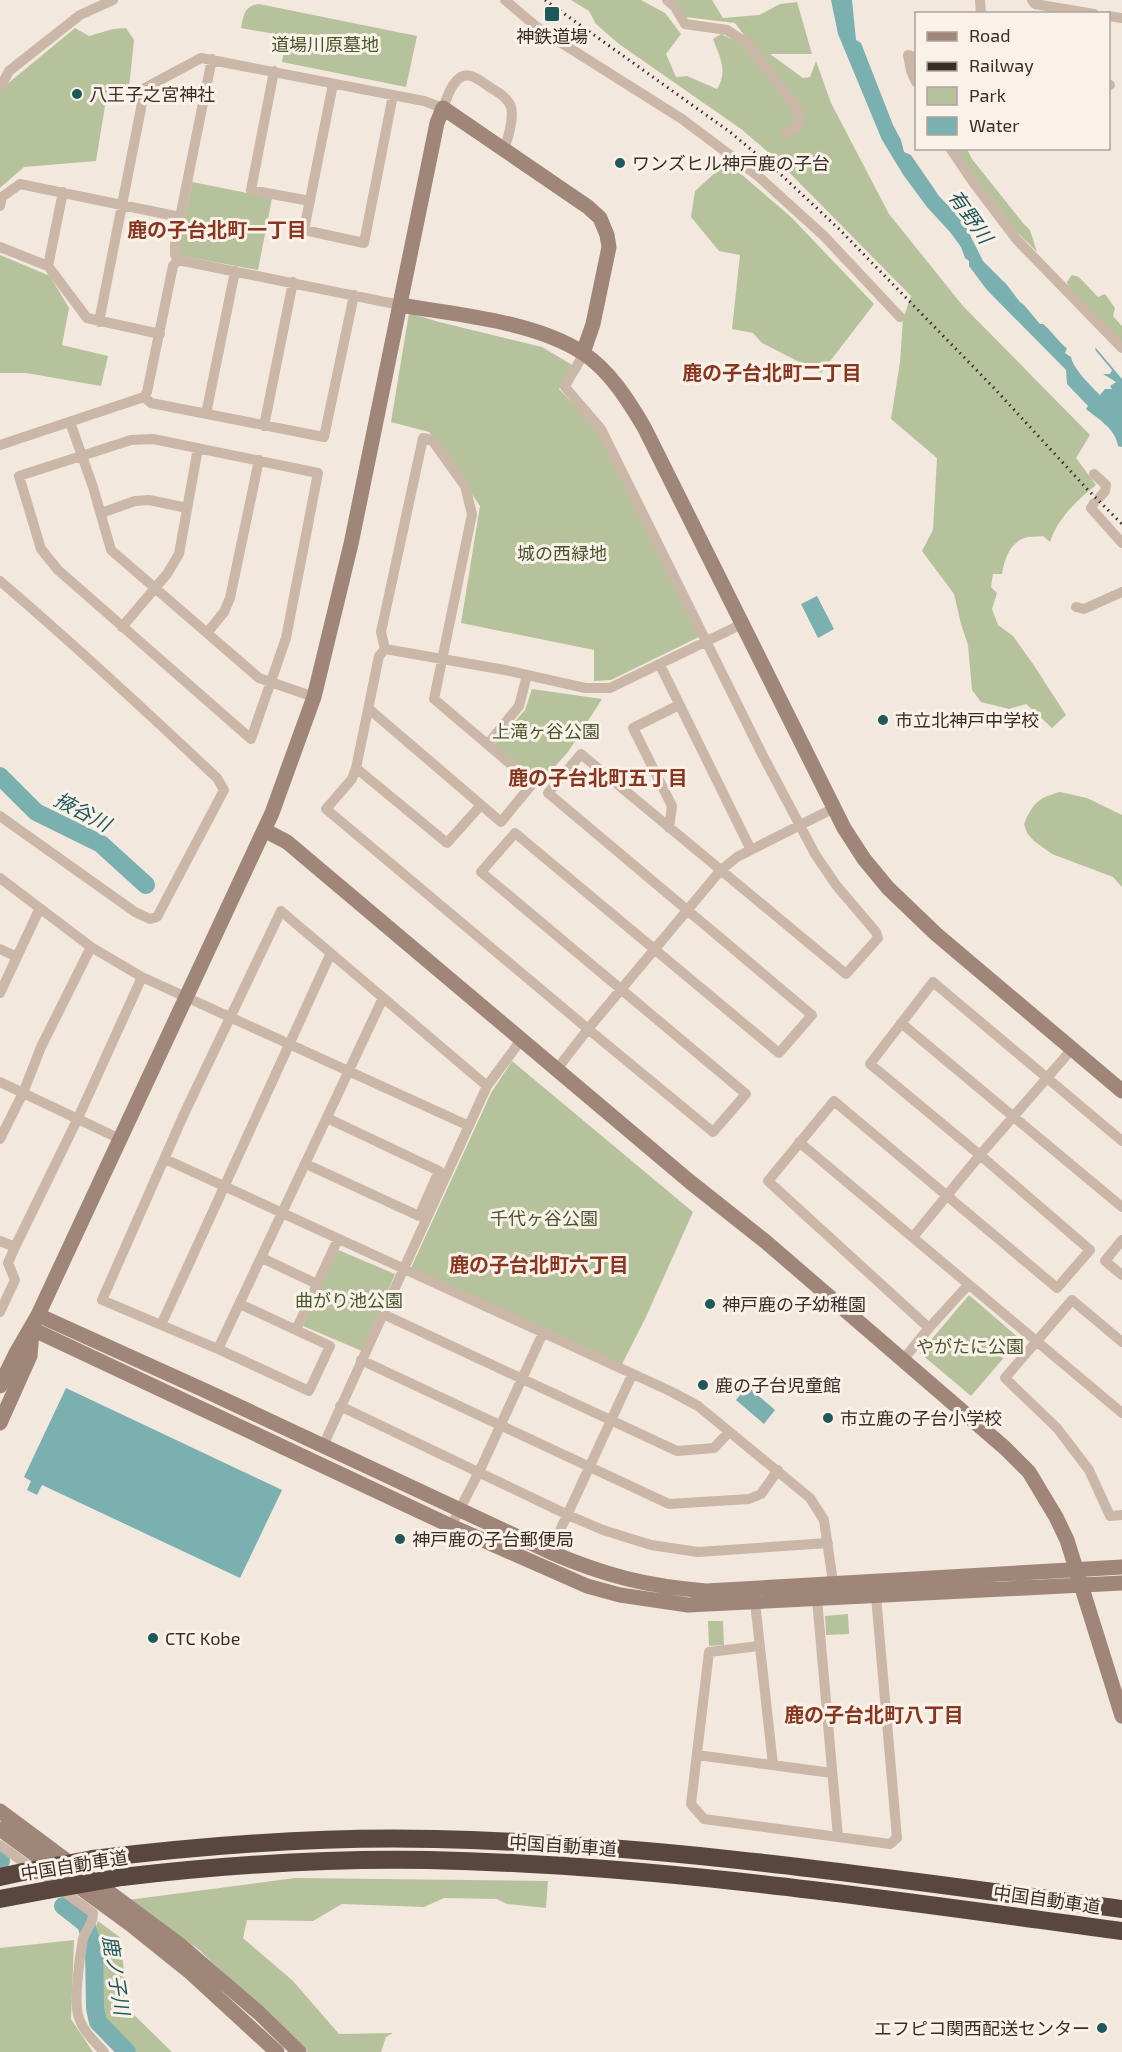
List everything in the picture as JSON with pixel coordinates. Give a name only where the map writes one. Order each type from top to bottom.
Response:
[{"type":"highway","name":"中国自動車道","points":[[0,1877],[93,1859],[189,1847],[260,1842],[433,1838],[623,1849],[838,1871],[1122,1909]]},
{"type":"highway","name":"中国自動車道","points":[[0,1899],[122,1877],[189,1869],[337,1861],[427,1860],[521,1863],[750,1882],[1122,1931]]},
{"type":"street","points":[[0,88],[9,71],[80,15],[113,0]]},
{"type":"street","points":[[505,0],[532,23]]},
{"type":"street","points":[[668,0],[685,24],[727,30],[748,44],[798,110],[800,122],[785,133]]},
{"type":"street","points":[[1032,0],[1035,4],[1082,12]]},
{"type":"street","points":[[552,38],[682,119],[739,162],[817,229],[900,317]]},
{"type":"street","points":[[915,57],[908,55],[915,80]]},
{"type":"street","points":[[99,322],[145,88],[201,58],[424,101],[443,108],[588,207],[600,218],[605,228],[609,247],[593,324],[584,353],[580,364],[565,387],[601,429],[814,854],[836,885],[876,932],[878,938],[846,974],[581,754],[548,793],[812,1015],[798,1033],[779,1053],[654,951],[515,832],[481,872],[746,1094],[714,1132],[326,809],[352,779],[356,768],[379,656],[384,649],[381,632],[423,438],[432,440],[465,486],[472,514],[434,699],[533,783],[501,822],[369,709]]},
{"type":"street","points":[[178,260],[175,245],[212,59]]},
{"type":"street","points":[[274,71],[251,190],[310,201]]},
{"type":"street","points":[[0,1386],[35,1322],[272,813],[314,698],[351,544],[437,123],[453,86],[463,76],[471,76],[507,100],[512,113],[504,149]]},
{"type":"street","points":[[333,84],[304,230],[364,243],[393,95]]},
{"type":"street","points":[[951,150],[1017,240],[1122,348]]},
{"type":"street","points":[[0,206],[2,197],[20,184],[180,217]]},
{"type":"street","points":[[48,266],[63,192]]},
{"type":"street","points":[[0,247],[48,266],[87,318],[160,334]]},
{"type":"street","points":[[178,260],[510,325],[539,332],[584,353],[620,389],[644,427],[834,808],[864,859],[888,888],[936,934],[1122,1091]]},
{"type":"street","points":[[0,445],[144,397],[160,334],[173,266],[178,260]]},
{"type":"street","points":[[206,414],[236,271]]},
{"type":"street","points":[[264,426],[293,282]]},
{"type":"street","points":[[144,397],[151,403],[324,437],[354,295]]},
{"type":"street","points":[[70,422],[111,550],[259,678],[314,698]]},
{"type":"street","points":[[153,438],[318,473],[286,638],[251,740],[48,560],[41,549],[19,476],[82,456],[131,440],[153,438]]},
{"type":"street","points":[[122,627],[174,566],[179,554],[198,448]]},
{"type":"street","points":[[207,633],[224,612],[230,598],[259,460]]},
{"type":"street","points":[[1094,474],[1106,485],[1105,491],[1091,508],[1122,543]]},
{"type":"street","points":[[100,513],[135,501],[149,500],[187,508]]},
{"type":"street","points":[[0,582],[65,636],[217,778],[224,790],[157,917],[150,919],[135,912],[0,816]]},
{"type":"street","points":[[1076,607],[1084,609],[1122,592]]},
{"type":"street","points":[[384,649],[604,689],[660,665],[742,624]]},
{"type":"street","points":[[660,665],[751,850]]},
{"type":"street","points":[[488,744],[519,706],[526,675]]},
{"type":"street","points":[[669,828],[672,806],[633,728],[679,705]]},
{"type":"street","points":[[356,768],[447,843],[481,805]]},
{"type":"street","points":[[557,1069],[720,871],[737,857],[834,808]]},
{"type":"street","points":[[264,830],[287,842],[689,1181],[766,1242],[1005,1448],[1029,1472],[1056,1516],[1066,1540],[1122,1716]]},
{"type":"street","points":[[0,878],[39,910],[91,947],[142,977],[469,1126]]},
{"type":"street","points":[[0,993],[39,910]]},
{"type":"street","points":[[240,1304],[330,1346],[309,1392],[218,1349],[102,1300],[184,1114],[281,911],[330,955],[487,1086]]},
{"type":"street","points":[[0,1139],[23,1093],[41,1047],[91,947]]},
{"type":"street","points":[[0,949],[17,957]]},
{"type":"street","points":[[161,1325],[330,955]]},
{"type":"street","points":[[0,1312],[15,1280],[8,1263],[78,1118],[142,977]]},
{"type":"street","points":[[929,1328],[768,1181],[834,1101],[1057,1288],[1089,1250],[980,1155],[870,1064],[933,982],[1122,1141]]},
{"type":"street","points":[[218,1349],[383,998]]},
{"type":"street","points":[[901,1023],[1122,1207]]},
{"type":"street","points":[[323,1446],[487,1086],[521,1040]]},
{"type":"street","points":[[913,1237],[1045,1078],[1072,1049]]},
{"type":"street","points":[[0,1082],[120,1139]]},
{"type":"street","points":[[306,1164],[419,1216],[439,1171],[327,1118]]},
{"type":"street","points":[[799,1142],[1122,1413]]},
{"type":"street","points":[[165,1159],[670,1391],[698,1406],[810,1498],[824,1520],[833,1582]]},
{"type":"street","points":[[296,1330],[338,1239]]},
{"type":"street","points":[[0,1240],[15,1247]]},
{"type":"street","points":[[1122,1240],[1105,1261],[1122,1275]]},
{"type":"street","points":[[262,1258],[317,1284]]},
{"type":"street","points":[[902,1361],[968,1285]]},
{"type":"street","points":[[1122,1342],[1072,1300],[1005,1378],[1057,1428],[1089,1470],[1110,1516],[1122,1515]]},
{"type":"street","points":[[383,1314],[677,1451],[714,1448],[729,1432]]},
{"type":"street","points":[[0,1423],[30,1356],[35,1322]]},
{"type":"street","points":[[35,1322],[323,1446],[550,1552],[604,1574],[661,1587],[706,1591],[1122,1567]]},
{"type":"street","points":[[35,1322],[451,1526],[587,1586],[620,1596],[688,1605],[1122,1583]]},
{"type":"street","points":[[451,1526],[479,1472],[543,1333]]},
{"type":"street","points":[[361,1360],[669,1504],[749,1498],[761,1494],[778,1470]]},
{"type":"street","points":[[550,1552],[632,1375]]},
{"type":"street","points":[[340,1406],[568,1515],[603,1530],[651,1545],[698,1552],[828,1543]]},
{"type":"street","points":[[759,1646],[709,1652],[692,1804],[704,1818],[890,1844],[897,1838],[876,1596]]},
{"type":"street","points":[[817,1599],[838,1837]]},
{"type":"street","points":[[755,1602],[773,1766]]},
{"type":"street","points":[[697,1755],[832,1773]]},
{"type":"street","points":[[0,1811],[180,1945],[259,2013],[299,2052]]},
{"type":"street","points":[[0,1829],[130,1924],[191,1973],[277,2052]]},
{"type":"street","points":[[0,1845],[93,1913],[93,1922],[84,1935],[79,1970],[78,2018],[104,2052]]},
{"type":"green space","points":[[571,0],[641,0],[665,13],[681,34],[666,54],[676,77],[687,76],[717,89],[722,70],[713,39],[721,34],[738,42],[747,39],[735,23],[685,17],[672,0],[712,0],[723,18],[759,15],[780,4],[797,2],[812,54],[770,54],[803,78],[810,77],[816,61],[831,103],[889,214],[963,306],[1090,435],[1076,458],[1096,485],[1068,510],[1050,542],[1043,536],[1024,538],[1015,544],[1006,558],[1002,574],[993,574],[991,587],[997,593],[992,609],[998,625],[1013,636],[1066,715],[1052,728],[1026,704],[1009,709],[981,702],[972,690],[968,645],[954,594],[922,551],[933,530],[937,458],[891,419],[900,362],[903,319],[911,296],[775,158],[741,129],[619,44],[596,24],[589,11]]},
{"type":"green space","name":"道場川原墓地","points":[[259,4],[417,36],[406,87],[282,62],[286,36],[241,28],[248,9]]},
{"type":"green space","points":[[75,28],[89,36],[126,28],[134,40],[129,88],[105,106],[96,161],[24,167],[0,188],[0,90]]},
{"type":"green space","points":[[955,150],[968,150],[972,159],[1030,230],[1037,252],[1016,231]]},
{"type":"green space","points":[[727,162],[791,217],[874,304],[821,373],[762,343],[753,333],[732,329],[740,255],[719,251],[691,217],[695,191]]},
{"type":"green space","points":[[192,182],[272,198],[258,270],[177,255]]},
{"type":"green space","points":[[0,255],[50,276],[69,308],[62,345],[108,356],[101,386],[26,373],[0,373]]},
{"type":"green space","points":[[1072,275],[1079,277],[1098,297],[1105,294],[1115,308],[1113,316],[1122,326],[1122,342],[1069,288],[1067,282]]},
{"type":"green space","name":"城の西緑地","points":[[409,313],[542,347],[572,365],[559,389],[599,431],[701,636],[611,680],[594,681],[594,650],[461,623],[480,506],[429,432],[391,422]]},
{"type":"green space","name":"上滝ヶ谷公園","points":[[532,689],[602,699],[568,752],[540,783],[494,745],[525,710]]},
{"type":"green space","points":[[1060,792],[1087,798],[1122,815],[1122,887],[1113,877],[1052,854],[1027,833],[1024,824],[1037,802]]},
{"type":"green space","name":"千代ヶ谷公園","points":[[512,1061],[693,1212],[622,1364],[411,1268],[491,1093]]},
{"type":"green space","name":"曲がり池公園","points":[[336,1249],[395,1274],[362,1351],[303,1326]]},
{"type":"green space","name":"やがたに公園","points":[[969,1295],[1020,1339],[971,1396],[920,1353]]},
{"type":"green space","points":[[848,1614],[849,1634],[826,1635],[825,1616]]},
{"type":"green space","points":[[708,1621],[723,1621],[724,1645],[709,1646]]},
{"type":"green space","points":[[295,1878],[548,1881],[546,1908],[507,1904],[497,1899],[444,1898],[424,1907],[342,1904],[313,1921],[247,1920],[243,1938],[293,1981],[339,2034],[393,2033],[386,2037],[381,2052],[308,2052],[198,1949],[128,1900]]},
{"type":"green space","points":[[98,1921],[121,1938],[127,2008],[172,2052],[136,2052],[102,2017],[100,1952],[94,1931]]},
{"type":"green space","points":[[74,1940],[71,2019],[93,2052],[0,2052],[0,1948]]},
{"type":"water","points":[[831,0],[852,0],[856,40],[861,43],[904,152],[911,155],[939,196],[963,221],[983,261],[1040,324],[1046,326],[1067,348],[1065,353],[1071,357],[1079,372],[1100,395],[1105,389],[1112,389],[1110,386],[1116,382],[1103,374],[1110,374],[1112,370],[1095,347],[1122,379],[1122,447],[1118,446],[1110,429],[1086,409],[1088,406],[1067,384],[1066,370],[987,290],[969,266],[969,261],[965,258],[961,247],[904,176],[882,140],[838,34]]},
{"type":"water","points":[[817,596],[834,629],[818,638],[801,604]]},
{"type":"water","points":[[747,1386],[775,1410],[764,1424],[736,1400]]},
{"type":"water","points":[[66,1388],[282,1490],[240,1578],[42,1485],[37,1495],[27,1490],[31,1481],[24,1477]]},
{"type":"waterway","name":"掖谷川","points":[[0,776],[36,812],[101,844],[146,885]]},
{"type":"waterway","name":"鹿ノ子川","points":[[63,1906],[86,1924],[94,1951],[95,2008],[98,2022],[127,2052]]},
{"type":"tunnel","points":[[532,23],[552,37]]},
{"type":"railway","points":[[545,0],[730,132],[777,171],[839,229],[995,389],[1122,524]]},
{"type":"place","name":"神鉄道場","points":[[552,14]]},
{"type":"place","name":"八王子之宮神社","points":[[77,94]]},
{"type":"place","name":"ワンズヒル神戸鹿の子台","points":[[620,163]]},
{"type":"place","name":"市立北神戸中学校","points":[[883,720]]},
{"type":"place","name":"神戸鹿の子幼稚園","points":[[710,1304]]},
{"type":"place","name":"鹿の子台児童館","points":[[703,1385]]},
{"type":"place","name":"市立鹿の子台小学校","points":[[828,1418]]},
{"type":"place","name":"神戸鹿の子台郵便局","points":[[400,1539]]},
{"type":"place","name":"CTC Kobe","points":[[153,1638]]},
{"type":"place","name":"エフピコ関西配送センター","points":[[1102,2028]]},
{"type":"district","name":"鹿の子台北町一丁目","points":[[217,229]]},
{"type":"district","name":"鹿の子台北町二丁目","points":[[772,372]]},
{"type":"district","name":"鹿の子台北町五丁目","points":[[598,777]]},
{"type":"district","name":"鹿の子台北町六丁目","points":[[539,1264]]},
{"type":"district","name":"鹿の子台北町八丁目","points":[[874,1714]]},
{"type":"water label","name":"有野川","points":[[971,216]]}]
